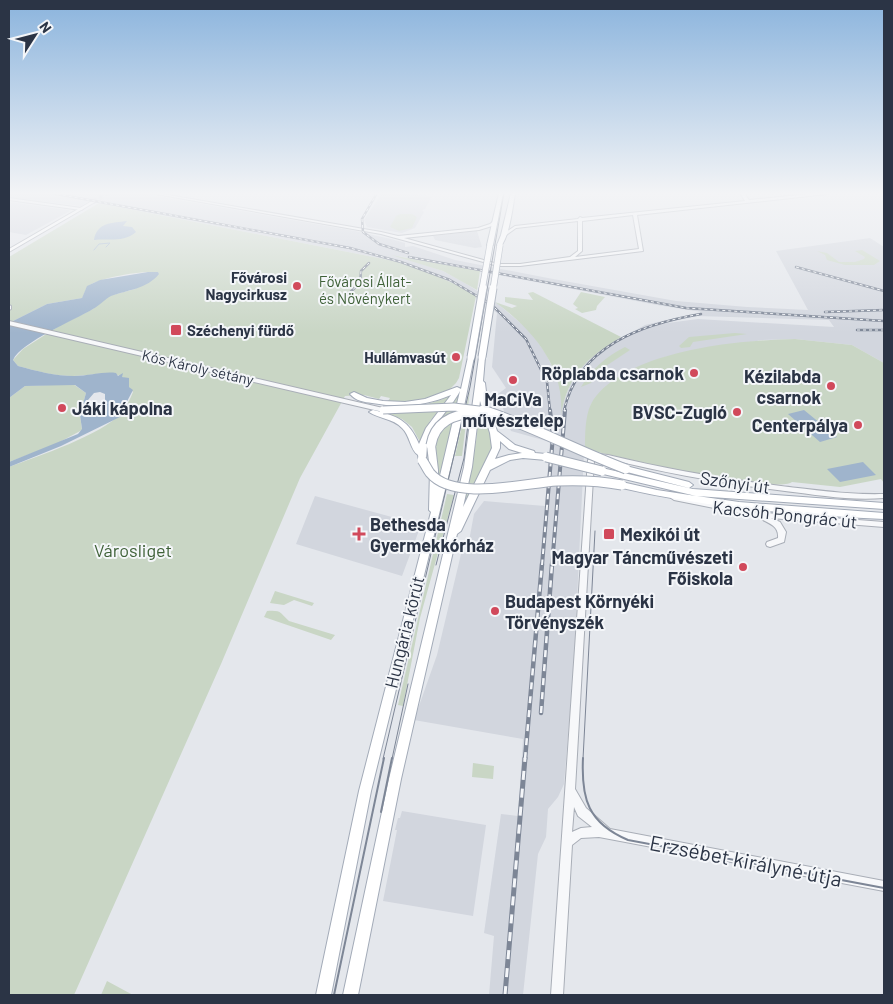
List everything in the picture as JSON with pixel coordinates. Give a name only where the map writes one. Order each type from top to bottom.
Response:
[{"type":"main road","points":[[9,251],[28,240]]},
{"type":"main road","points":[[486,269],[491,240]]},
{"type":"main road","name":"Hungária körút","points":[[350,995],[391,795],[469,460],[479,375],[502,240]]},
{"type":"main road","name":"Hungária körút","points":[[323,995],[365,791],[433,520],[467,375],[486,269]]},
{"type":"main road","points":[[422,460],[422,444],[431,424],[455,395],[467,375]]},
{"type":"main road","points":[[447,552],[496,448],[479,375]]},
{"type":"main road","points":[[354,394],[371,401],[403,405],[429,402],[457,389]]},
{"type":"main road","points":[[383,410],[461,407],[483,410],[510,419],[584,453],[626,468],[681,484],[753,497]]},
{"type":"main road","points":[[373,412],[397,420],[407,426],[413,434],[426,468],[435,478],[459,487],[486,488],[568,480],[622,485],[657,493],[739,505],[781,508]]},
{"type":"main road","points":[[433,520],[434,470],[431,446],[436,427],[457,415],[480,413],[510,419]]},
{"type":"main road","points":[[492,430],[506,443],[529,454],[692,492],[781,508]]},
{"type":"main road","points":[[486,469],[503,458],[529,454]]},
{"type":"main road","points":[[692,492],[753,497]]},
{"type":"main road","name":"Kacsóh Pongrác út","points":[[753,497],[884,506]]},
{"type":"main road","name":"Kacsóh Pongrác út","points":[[781,508],[884,516]]},
{"type":"street","points":[[410,240],[496,268],[641,250],[639,240]]},
{"type":"street","points":[[424,240],[428,246]]},
{"type":"street","points":[[579,240],[579,253]]},
{"type":"street","points":[[562,260],[579,253],[587,257]]},
{"type":"street","name":"Kós Károly sétány","points":[[9,323],[356,405]]},
{"type":"street","points":[[356,405],[383,410]]},
{"type":"street","points":[[356,405],[373,412]]},
{"type":"street","name":"Szőnyi út","points":[[569,789],[591,462],[594,458],[602,456],[720,481],[843,496],[884,496]]},
{"type":"street","name":"Kacsóh Pongrác út","points":[[657,493],[708,506],[753,514],[884,525]]},
{"type":"street","points":[[753,514],[770,520],[781,528],[781,539],[770,544]]},
{"type":"street","points":[[557,995],[569,789]]},
{"type":"street","name":"Erzsébet királyné útja","points":[[569,789],[582,812],[608,834]]},
{"type":"street","name":"Erzsébet királyné útja","points":[[566,844],[573,836],[581,832],[608,834],[884,886]]},
{"type":"shaded area","points":[[286,240],[394,240],[405,243],[405,247],[413,246],[455,260],[676,301],[808,310],[776,251],[857,240],[873,240],[884,247],[884,363],[852,345],[795,339],[762,340],[665,357],[629,371],[618,378],[591,404],[584,453],[574,663],[564,784],[558,797],[548,809],[546,837],[538,854],[523,995],[489,995],[494,936],[484,933],[501,814],[518,816],[523,739],[414,720],[437,655],[461,554],[469,541],[474,514],[484,501],[545,506],[550,442],[511,431],[498,394],[506,388],[492,367],[497,313],[457,285],[409,264]],"holes":[[[398,256],[702,312],[645,325],[602,349],[582,366],[571,382],[562,407],[563,397],[556,375],[546,354],[530,331],[498,304],[465,283],[443,271]],[[697,316],[829,320],[834,327],[698,319],[660,324]]]},
{"type":"shaded area","points":[[435,240],[480,240],[482,247],[475,248]]},
{"type":"shaded area","name":"Bethesda Gyermekkórház","points":[[315,496],[421,525],[402,576],[296,544]]},
{"type":"shaded area","points":[[402,811],[486,825],[473,916],[383,901],[397,830],[395,830]]},
{"type":"green space","name":"Városliget","points":[[38,240],[286,240],[409,264],[457,285],[476,296],[459,378],[448,391],[435,397],[414,402],[388,401],[390,398],[381,396],[379,399],[364,395],[345,396],[300,478],[221,664],[74,995],[9,995],[9,467],[69,444],[100,429],[121,413],[133,392],[129,387],[129,378],[126,379],[113,374],[66,376],[52,374],[18,366],[13,360],[23,349],[59,326],[93,309],[109,296],[135,289],[159,273],[135,273],[95,282],[88,286],[82,298],[47,304],[9,323],[9,257]]},
{"type":"green space","points":[[862,250],[880,261],[874,265],[845,265],[827,260],[825,255],[817,251],[827,253],[839,262],[855,262],[864,259],[865,257],[855,251]]},
{"type":"green space","points":[[391,255],[480,271],[477,290],[443,271]]},
{"type":"green space","points":[[533,292],[621,337],[598,352],[581,368],[569,388],[561,415],[561,397],[552,365],[533,337],[495,302],[512,308],[517,306],[505,302],[505,297],[533,300],[528,293]]},
{"type":"green space","points":[[581,292],[605,297],[596,310],[582,313],[575,309],[578,308],[573,304]]},
{"type":"green space","points":[[735,333],[747,334],[693,342],[690,347],[681,348],[679,346],[689,337]]},
{"type":"green space","name":"BVSC-Zugló","points":[[795,339],[852,345],[884,363],[884,483],[881,479],[840,487],[792,482],[779,485],[756,483],[693,473],[585,449],[586,420],[591,404],[606,386],[628,371],[655,360],[715,346]]},
{"type":"green space","points":[[625,347],[630,350],[600,370],[600,373],[591,383],[581,387],[600,364]]},
{"type":"green space","points":[[73,384],[86,393],[80,415],[82,430],[56,444],[9,462],[9,398],[25,386]]},
{"type":"green space","points":[[470,390],[462,456],[455,456]]},
{"type":"green space","points":[[455,392],[430,421],[420,442],[412,427],[402,419],[374,410],[424,405],[443,399]]},
{"type":"green space","points":[[460,392],[439,491],[434,423]]},
{"type":"green space","points":[[480,405],[483,405],[495,445],[467,504],[460,511],[476,442]]},
{"type":"green space","points":[[447,494],[454,495],[420,618],[403,706],[398,705]]},
{"type":"green space","points":[[275,591],[314,603],[312,606],[294,600],[284,605],[270,603]]},
{"type":"green space","points":[[267,611],[278,612],[289,621],[335,635],[331,640],[264,617]]},
{"type":"green space","points":[[473,763],[494,766],[493,779],[472,777]]},
{"type":"green space","points":[[107,981],[133,995],[101,995]]},
{"type":"water","points":[[148,272],[158,272],[159,274],[149,283],[111,296],[93,309],[37,339],[18,353],[13,360],[18,366],[67,376],[116,373],[118,376],[123,373],[122,377],[129,378],[129,387],[133,390],[121,413],[126,414],[61,446],[9,467],[9,462],[78,434],[82,429],[80,415],[86,393],[75,385],[25,386],[9,398],[9,323],[47,304],[82,298],[87,286],[100,280]],"holes":[[[100,392],[105,394],[105,404],[102,408],[92,409],[88,400],[94,393]]]},
{"type":"water","points":[[804,410],[837,437],[820,442],[788,414]]},
{"type":"water","points":[[863,462],[876,475],[840,482],[827,469]]},
{"type":"waterway","points":[[94,250],[99,244],[110,243],[106,247]]},
{"type":"waterway","points":[[357,286],[361,280],[361,270],[368,265]]},
{"type":"tram line","points":[[383,759],[470,387],[496,240]]},
{"type":"tram line","points":[[436,565],[464,458],[470,407]]},
{"type":"tram line","points":[[583,759],[595,531]]},
{"type":"tram line","points":[[392,759],[408,684]]},
{"type":"tram line","points":[[334,995],[384,758]]},
{"type":"tram line","points":[[381,812],[392,758]]},
{"type":"tram line","points":[[583,759],[584,786],[590,808],[604,826],[628,840],[884,888]]},
{"type":"railway","points":[[306,240],[350,248],[401,262],[450,280],[492,305],[526,339],[547,382],[550,411]]},
{"type":"railway","points":[[373,240],[379,244],[408,253]]},
{"type":"railway","points":[[409,257],[686,308],[884,321]]},
{"type":"railway","points":[[345,304],[346,296],[360,283],[361,271],[369,263]]},
{"type":"railway","points":[[796,267],[884,291]]},
{"type":"railway","points":[[825,312],[884,310]]},
{"type":"railway","points":[[564,411],[571,389],[583,370],[598,354],[635,332],[657,324],[701,314]]},
{"type":"railway","points":[[857,330],[884,330]]},
{"type":"railway","points":[[542,565],[553,436],[550,410]]},
{"type":"railway","points":[[552,565],[565,410]]},
{"type":"railway","points":[[525,759],[542,564]]},
{"type":"railway","points":[[541,713],[552,564]]},
{"type":"railway","points":[[505,995],[525,758]]},
{"type":"place","name":"Fővárosi Nagycirkusz","points":[[297,286]]},
{"type":"place","name":"Széchenyi fürdő","points":[[176,330]]},
{"type":"place","name":"Hullámvasút","points":[[456,357]]},
{"type":"place","name":"Röplabda csarnok","points":[[694,373]]},
{"type":"place","name":"MaCiVa művésztelep","points":[[513,380]]},
{"type":"place","name":"Kézilabda csarnok","points":[[831,386]]},
{"type":"place","name":"Jáki kápolna","points":[[62,408]]},
{"type":"place","name":"BVSC-Zugló","points":[[737,412]]},
{"type":"place","name":"Centerpálya","points":[[858,425]]},
{"type":"place","name":"Bethesda Gyermekkórház","points":[[359,534]]},
{"type":"place","name":"Mexikói út","points":[[609,534]]},
{"type":"place","name":"Magyar Táncművészeti Főiskola","points":[[743,567]]},
{"type":"place","name":"Budapest Környéki Törvényszék","points":[[495,611]]},
{"type":"park label","name":"Fővárosi Állat- és Növénykert","points":[[365,290]]}]
